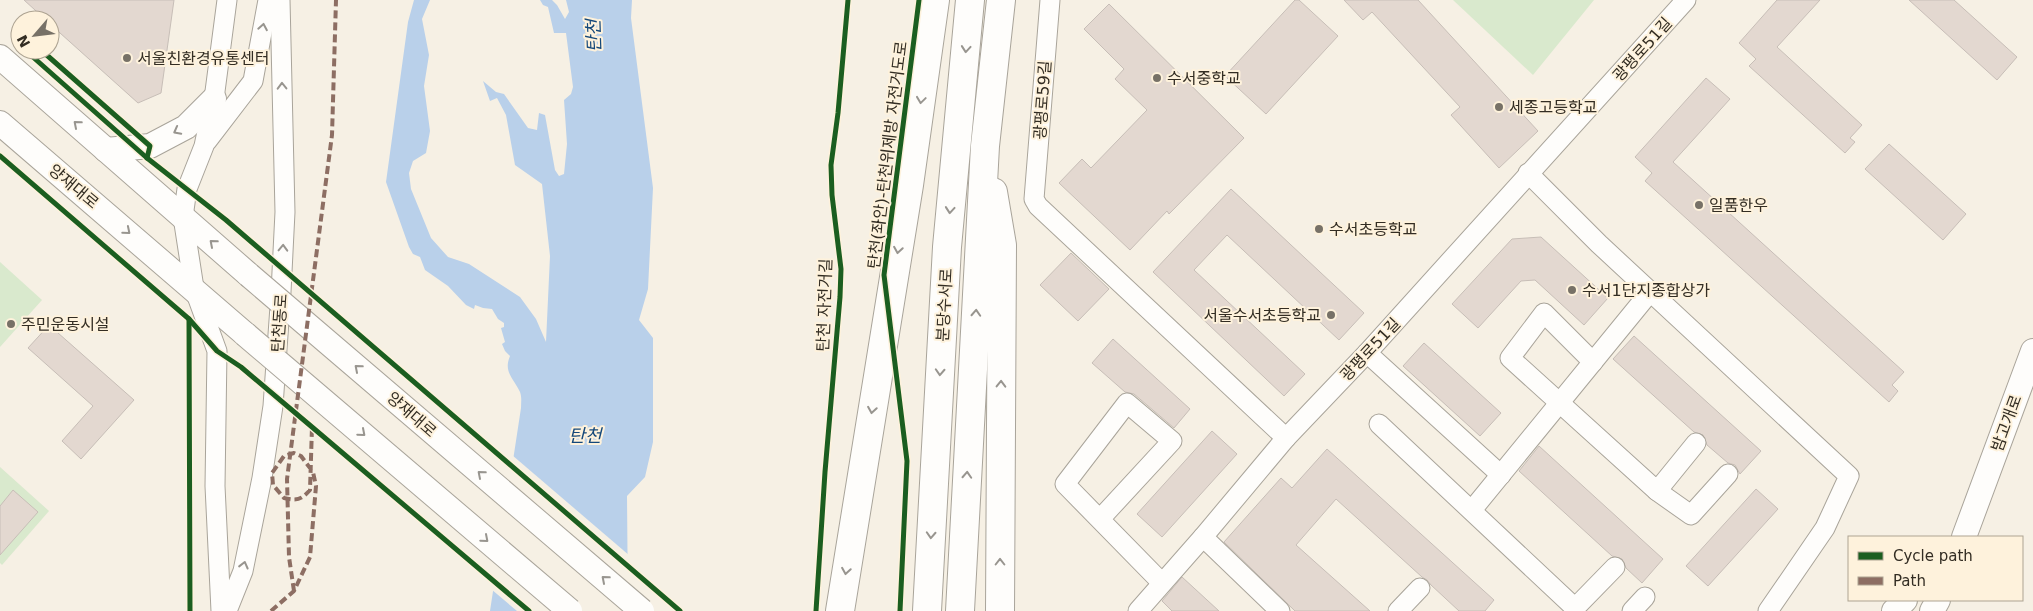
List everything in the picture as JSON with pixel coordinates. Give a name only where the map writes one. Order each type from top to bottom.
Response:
[{"type":"highway","points":[[840,611],[909,185],[935,0]]},
{"type":"highway","name":"분당수서로","points":[[927,611],[947,247],[970,0]]},
{"type":"highway","name":"분당수서로","points":[[960,611],[985,146],[1001,0]]},
{"type":"highway","points":[[985,146],[1002,245],[1000,611]]},
{"type":"main road","name":"양재대로","points":[[0,56],[249,275],[642,611]]},
{"type":"main road","points":[[106,150],[150,146],[186,127],[214,100]]},
{"type":"main road","name":"양재대로","points":[[0,123],[570,611]]},
{"type":"main road","name":"밤고개로","points":[[1964,536],[2033,351]]},
{"type":"main road","name":"밤고개로","points":[[1952,536],[1980,496]]},
{"type":"main road","points":[[1894,611],[1905,601]]},
{"type":"street","points":[[221,611],[215,486],[218,351],[194,288],[183,217],[187,190],[204,146],[214,100],[227,0]]},
{"type":"street","points":[[204,146],[253,81],[268,0]]},
{"type":"street","name":"탄천동로","points":[[227,611],[243,571],[262,478],[273,406],[285,212],[280,0]]},
{"type":"street","name":"광평로59길","points":[[1050,0],[1034,199],[1038,206],[1286,438]]},
{"type":"street","name":"광평로51길","points":[[1138,611],[1204,537],[1286,438],[1367,353],[1686,0]]},
{"type":"street","points":[[1528,173],[1650,292],[1849,476],[1825,528],[1768,611]]},
{"type":"street","points":[[1472,510],[1650,292]]},
{"type":"street","points":[[1593,362],[1544,313],[1510,358],[1657,491],[1691,516],[1728,474]]},
{"type":"street","points":[[1367,353],[1501,475]]},
{"type":"street","points":[[1100,519],[1172,441],[1127,403],[1065,484],[1162,583]]},
{"type":"street","points":[[1379,424],[1577,610],[1615,567]]},
{"type":"street","points":[[1657,491],[1696,443]]},
{"type":"street","points":[[1204,537],[1280,611]]},
{"type":"street","points":[[1398,611],[1420,588]]},
{"type":"street","points":[[1632,611],[1646,597]]},
{"type":"green space","points":[[1453,0],[1594,0],[1533,75]]},
{"type":"green space","name":"주민운동시설","points":[[0,262],[42,300],[0,347]]},
{"type":"green space","points":[[0,467],[49,511],[2,565],[0,563]]},
{"type":"water","name":"탄천","points":[[414,0],[430,0],[422,19],[429,55],[424,86],[430,131],[426,153],[413,161],[409,173],[411,189],[431,238],[448,257],[469,264],[520,297],[536,319],[546,342],[550,256],[542,184],[515,165],[506,115],[497,98],[490,101],[483,81],[496,92],[504,94],[528,128],[537,130],[539,113],[545,115],[555,170],[559,176],[564,174],[567,144],[564,100],[571,94],[573,87],[566,33],[554,33],[548,7],[543,5],[540,0],[552,0],[565,19],[569,12],[566,0],[632,0],[631,18],[653,188],[648,289],[639,320],[653,338],[653,442],[645,477],[627,496],[628,611],[490,611],[521,408],[521,396],[510,375],[508,362],[510,356],[502,344],[505,342],[501,328],[504,327],[504,323],[498,319],[492,309],[475,305],[474,309],[466,305],[448,286],[425,270],[420,257],[413,254],[409,247],[386,182],[408,22]]},
{"type":"pier","points":[[512,455],[630,556],[630,611],[517,611],[491,589]]},
{"type":"building","name":"서울친환경유통센터","points":[[24,0],[174,0],[161,93],[138,103],[60,33],[60,10],[35,10]]},
{"type":"building","points":[[1295,0],[1299,0],[1338,36],[1266,114],[1225,76]]},
{"type":"building","points":[[1344,0],[1418,0],[1538,131],[1499,168],[1451,115],[1460,107],[1372,12],[1363,20]]},
{"type":"building","points":[[1777,0],[1820,0],[1777,47],[1862,125],[1850,138],[1855,142],[1845,153],[1749,66],[1756,59],[1739,43]]},
{"type":"building","points":[[1909,0],[1954,0],[2017,57],[1997,80]]},
{"type":"building","points":[[1109,4],[1244,138],[1169,214],[1167,211],[1130,250],[1059,183],[1082,159],[1091,168],[1147,110],[1115,79],[1124,69],[1084,29]]},
{"type":"building","points":[[1706,78],[1730,99],[1673,162],[1904,372],[1892,385],[1898,391],[1889,402],[1645,181],[1652,173],[1635,157]]},
{"type":"building","points":[[1889,144],[1966,214],[1943,240],[1865,169]]},
{"type":"building","points":[[1231,189],[1364,313],[1339,340],[1227,235],[1194,270],[1305,374],[1284,396],[1153,272]]},
{"type":"building","name":"수서1단지종합상가","points":[[1541,237],[1608,298],[1584,325],[1535,280],[1521,281],[1478,328],[1452,304],[1512,239]]},
{"type":"building","points":[[1071,253],[1109,289],[1078,321],[1040,285]]},
{"type":"building","points":[[49,325],[134,400],[81,459],[62,441],[93,406],[28,348]]},
{"type":"building","points":[[1634,336],[1761,451],[1740,474],[1735,465],[1728,463],[1707,445],[1703,435],[1694,432],[1613,359]]},
{"type":"building","points":[[1113,339],[1190,409],[1174,428],[1134,394],[1125,392],[1092,363]]},
{"type":"building","points":[[1424,343],[1501,413],[1480,436],[1403,366]]},
{"type":"building","points":[[1212,431],[1237,454],[1162,537],[1137,514]]},
{"type":"building","points":[[1539,446],[1663,559],[1642,583],[1626,568],[1622,559],[1612,556],[1519,471]]},
{"type":"building","points":[[1327,449],[1494,600],[1485,611],[1459,611],[1336,499],[1296,545],[1370,611],[1295,611],[1224,542],[1281,478],[1292,488]]},
{"type":"building","points":[[1756,489],[1778,509],[1708,586],[1686,566]]},
{"type":"building","points":[[13,490],[38,512],[0,555],[0,506]]},
{"type":"building","points":[[1182,577],[1219,611],[1172,611],[1162,601]]},
{"type":"marked path","points":[[294,591],[289,557],[287,479],[332,135],[336,0]]},
{"type":"marked path","points":[[271,611],[294,591],[310,557],[316,486],[313,472],[301,456],[294,453],[284,456],[272,473],[273,485],[284,498],[298,499],[310,490],[312,427]]},
{"type":"cycle path","name":"탄천 자전거길","points":[[816,611],[841,269],[832,195],[831,165],[838,113],[848,0]]},
{"type":"cycle path","name":"탄천(좌안)-탄천위제방 자전거도로","points":[[900,611],[907,461],[884,275],[919,0]]},
{"type":"cycle path","points":[[36,60],[147,158],[226,220],[680,611]]},
{"type":"cycle path","points":[[52,60],[150,146],[147,158]]},
{"type":"cycle path","points":[[0,156],[189,319],[217,351],[241,367],[529,611]]},
{"type":"cycle path","points":[[189,319],[190,611]]},
{"type":"place","name":"서울친환경유통센터","points":[[127,58]]},
{"type":"place","name":"수서중학교","points":[[1157,78]]},
{"type":"place","name":"세종고등학교","points":[[1499,107]]},
{"type":"place","name":"일품한우","points":[[1699,205]]},
{"type":"place","name":"수서초등학교","points":[[1319,229]]},
{"type":"place","name":"수서1단지종합상가","points":[[1572,290]]},
{"type":"place","name":"서울수서초등학교","points":[[1331,315]]},
{"type":"place","name":"주민운동시설","points":[[11,324]]}]
